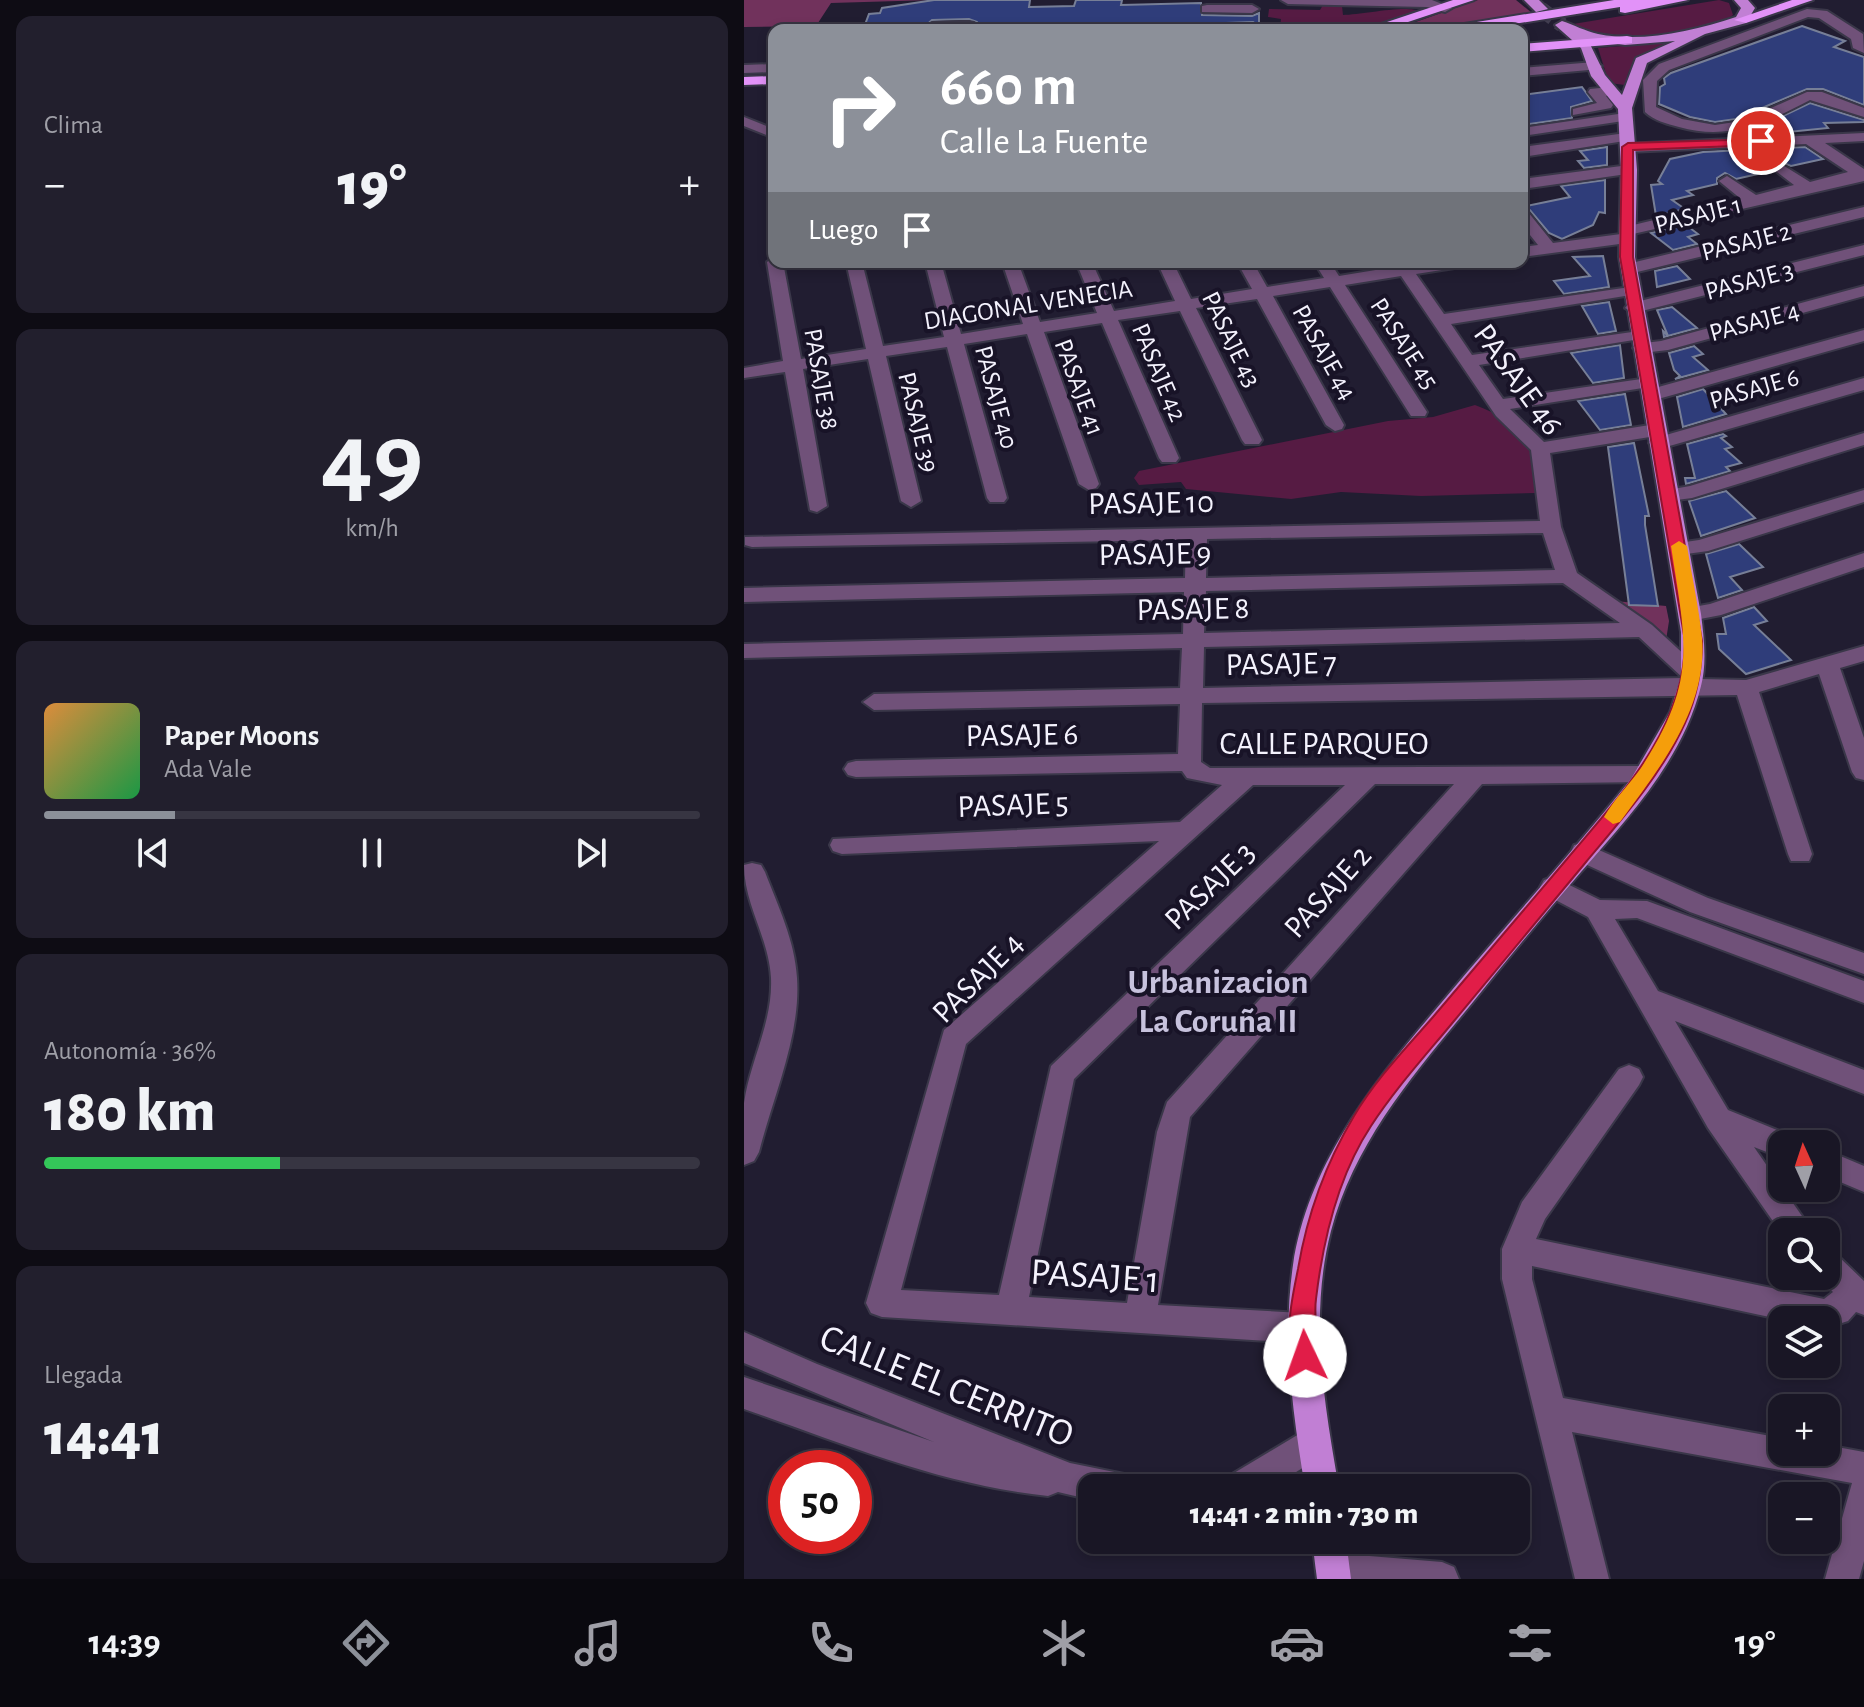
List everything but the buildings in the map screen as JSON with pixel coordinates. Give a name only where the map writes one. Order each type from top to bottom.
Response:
[{"type":"highway","points":[[1390,24],[1467,0]]},
{"type":"highway","points":[[1489,24],[1638,0]]},
{"type":"highway","points":[[1528,25],[1681,0]]},
{"type":"highway","points":[[1741,20],[1806,0]]},
{"type":"highway","points":[[1528,48],[1627,40]]},
{"type":"highway","points":[[744,80],[768,79]]},
{"type":"highway","points":[[744,93],[768,93]]},
{"type":"main road","points":[[1320,1474],[1302,1328],[1307,1268],[1316,1230],[1340,1165],[1362,1122],[1646,774],[1675,726],[1691,680],[1690,614],[1631,289],[1624,128],[1641,61],[1741,20],[1748,8],[1741,0]]},
{"type":"main road","points":[[1624,128],[1586,45],[1565,28],[1599,38],[1627,40],[1699,35]]},
{"type":"street","points":[[1288,0],[1352,5],[1428,3],[1445,8]]},
{"type":"street","points":[[1207,9],[1253,4]]},
{"type":"street","points":[[1864,49],[1858,45],[1858,37],[1813,13],[1739,38],[1657,72],[1650,80],[1649,107],[1652,112],[1697,130],[1721,131],[1817,95],[1864,113]]},
{"type":"street","points":[[1716,29],[1739,38]]},
{"type":"street","points":[[1528,72],[1595,66]]},
{"type":"street","points":[[744,69],[768,68]]},
{"type":"street","points":[[1544,117],[1601,109],[1606,105],[1595,92],[1624,128]]},
{"type":"street","points":[[1792,103],[1844,123],[1864,121]]},
{"type":"street","points":[[744,121],[768,131]]},
{"type":"street","points":[[1746,124],[1761,141]]},
{"type":"street","points":[[1528,151],[1624,128]]},
{"type":"street","points":[[1528,181],[1624,128]]},
{"type":"street","points":[[1528,132],[1624,128],[1761,141],[1864,137]]},
{"type":"street","points":[[1809,139],[1863,175]]},
{"type":"street","points":[[1781,169],[1807,187]]},
{"type":"street","name":"PASAJE 1","points":[[1627,234],[1753,200],[1863,175]]},
{"type":"street","points":[[1727,181],[1753,200]]},
{"type":"street","name":"PASAJE 2","points":[[1631,289],[1864,212]]},
{"type":"street","points":[[1528,222],[1549,248]]},
{"type":"street","points":[[1528,251],[1627,234]]},
{"type":"street","name":"PASAJE 3","points":[[1631,289],[1864,250]]},
{"type":"street","name":"PASAJE 38","points":[[776,268],[817,506]]},
{"type":"street","name":"PASAJE 39","points":[[855,268],[911,501]]},
{"type":"street","name":"PASAJE 40","points":[[935,268],[997,498]]},
{"type":"street","name":"PASAJE 41","points":[[1012,268],[1089,484]]},
{"type":"street","name":"PASAJE 42","points":[[1087,268],[1169,458]]},
{"type":"street","name":"PASAJE 43","points":[[1168,268],[1252,440]]},
{"type":"street","name":"PASAJE 44","points":[[1248,268],[1335,425]]},
{"type":"street","name":"PASAJE 45","points":[[1326,268],[1418,412]]},
{"type":"street","name":"DIAGONAL VENECIA","points":[[744,373],[1263,294],[1394,268]]},
{"type":"street","name":"PASAJE 46","points":[[1403,268],[1498,405],[1540,449],[1551,527],[1568,576]]},
{"type":"street","points":[[1440,320],[1631,289]]},
{"type":"street","name":"PASAJE 4","points":[[1468,361],[1641,341],[1662,346],[1864,291]]},
{"type":"street","points":[[1498,405],[1650,388],[1864,335]]},
{"type":"street","name":"PASAJE 6","points":[[1540,449],[1658,437],[1864,384]]},
{"type":"street","points":[[1669,495],[1692,492],[1864,439]]},
{"type":"street","points":[[1679,549],[1701,546],[1864,496]]},
{"type":"street","name":"PASAJE 10","points":[[752,541],[1551,527]]},
{"type":"street","name":"CALLE PARQUEO","points":[[1197,533],[1194,697],[1189,762],[1195,772],[1209,777],[1646,774]]},
{"type":"street","points":[[1690,614],[1713,610],[1864,560]]},
{"type":"street","points":[[1568,576],[1644,630],[1691,680]]},
{"type":"street","name":"PASAJE 9","points":[[744,595],[1568,576]]},
{"type":"street","name":"PASAJE 8","points":[[744,651],[1644,630]]},
{"type":"street","name":"PASAJE 7","points":[[874,702],[1194,697],[1691,680],[1746,688],[1864,653]]},
{"type":"street","points":[[1828,666],[1864,772]]},
{"type":"street","points":[[1746,688],[1800,854]]},
{"type":"street","name":"PASAJE 6","points":[[856,769],[1189,762]]},
{"type":"street","name":"PASAJE 2","points":[[1140,1319],[1177,1111],[1477,774]]},
{"type":"street","name":"PASAJE 3","points":[[1011,1310],[1061,1074],[1369,776]]},
{"type":"street","name":"PASAJE 4","points":[[882,1303],[954,1038],[1247,777]]},
{"type":"street","name":"PASAJE 5","points":[[842,845],[1186,831]]},
{"type":"street","points":[[1583,852],[1699,905],[1864,964]]},
{"type":"street","points":[[744,1152],[782,1004],[784,978],[774,931],[752,872]]},
{"type":"street","points":[[1553,887],[1597,910],[1638,908],[1864,992]]},
{"type":"street","points":[[1597,910],[1718,1119],[1788,1218]]},
{"type":"street","points":[[1649,999],[1864,1082]]},
{"type":"street","points":[[1592,1579],[1517,1279],[1517,1249],[1533,1211],[1629,1077]]},
{"type":"street","points":[[1718,1119],[1768,1139]]},
{"type":"street","points":[[1840,1169],[1864,1179]]},
{"type":"street","points":[[1517,1249],[1824,1314],[1837,1311],[1858,1297],[1840,1279]]},
{"type":"street","name":"PASAJE 1","points":[[882,1303],[1302,1328]]},
{"type":"street","name":"CALLE EL CERRITO","points":[[744,1347],[807,1376],[1078,1481]]},
{"type":"street","points":[[744,1393],[940,1459],[1009,1477],[1070,1480]]},
{"type":"street","points":[[1552,1412],[1864,1469]]},
{"type":"street","points":[[1263,1474],[1314,1441]]},
{"type":"street","points":[[1842,1579],[1864,1495]]},
{"type":"street","points":[[1332,1563],[1442,1579]]},
{"type":"shaded area","points":[[744,0],[932,0],[831,3],[817,24],[744,27]]},
{"type":"shaded area","points":[[1478,0],[1516,0],[1532,13],[1467,24],[1410,24]]},
{"type":"shaded area","points":[[1719,0],[1729,3],[1733,15],[1716,25],[1675,35],[1606,34],[1567,25]]},
{"type":"shaded area","points":[[1323,5],[1342,6],[1343,15],[1396,9],[1420,12],[1381,24],[1280,24],[1281,19],[1268,17],[1269,9],[1320,10]]},
{"type":"shaded area","points":[[1671,42],[1635,61],[1625,85],[1609,83],[1598,48]]},
{"type":"shaded area","points":[[1475,405],[1503,419],[1523,437],[1535,462],[1535,493],[1421,496],[1341,492],[1291,499],[1186,489],[1181,482],[1139,485],[1134,478],[1139,471],[1388,421],[1433,417]]},
{"type":"shaded area","points":[[1605,600],[1666,606],[1669,621],[1665,647]]},
{"type":"tunnel","points":[[1541,9],[1562,25]]},
{"type":"slow traffic","points":[[1613,817],[1646,774],[1675,726],[1690,686],[1694,641],[1679,546]]},
{"type":"district","name":"Urbanizacion La Coruña II","points":[[1218,1000]]},
{"type":"route","points":[[1305,1356],[1302,1328],[1304,1298],[1316,1230],[1345,1152],[1362,1122],[1401,1069],[1626,802],[1675,726],[1685,702],[1694,663],[1694,641],[1627,257],[1628,147],[1761,141]]}]
